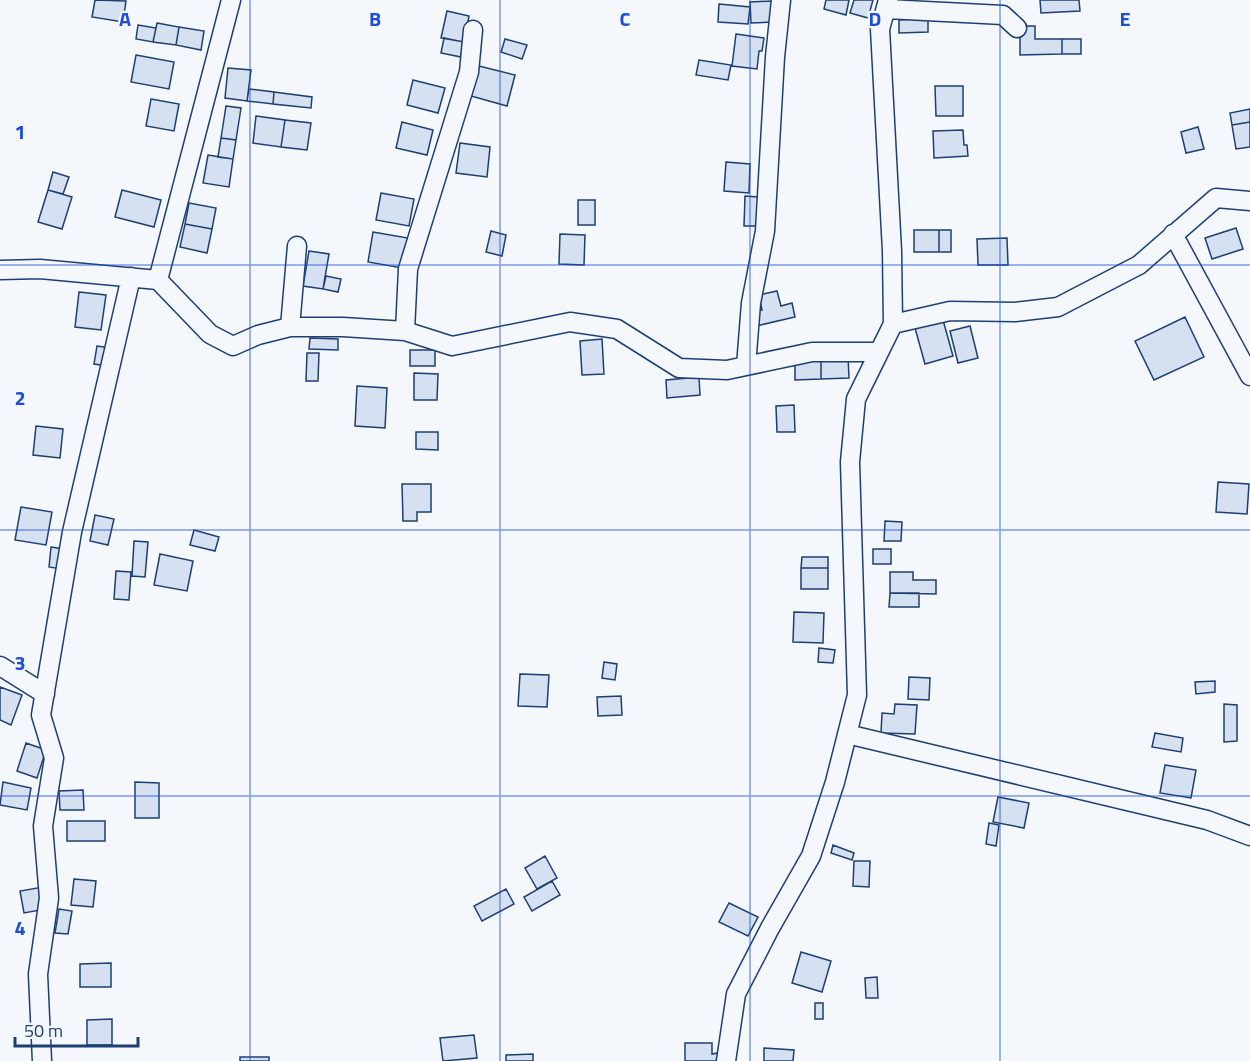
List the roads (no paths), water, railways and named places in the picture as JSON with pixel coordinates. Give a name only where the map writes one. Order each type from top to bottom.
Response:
[{"type":"street","points":[[158,280],[231,0]]},
{"type":"street","points":[[746,366],[751,303],[765,231],[775,57],[781,0]]},
{"type":"street","points":[[726,1061],[736,994],[770,928],[812,856],[835,782],[857,695],[850,462],[855,409],[856,399],[893,324],[892,251],[880,29],[887,4],[1003,15],[1017,28]]},
{"type":"street","points":[[405,331],[408,269],[469,72],[473,30]]},
{"type":"street","points":[[893,324],[950,311],[1015,312],[1058,307],[1139,265],[1216,198],[1250,201]]},
{"type":"street","points":[[1173,234],[1250,376]]},
{"type":"street","points":[[290,327],[297,246]]},
{"type":"street","points":[[0,270],[40,269],[158,280],[210,334],[233,346],[258,335],[290,327],[343,327],[405,331],[452,346],[570,322],[617,329],[679,368],[727,370],[812,352],[879,352]]},
{"type":"street","points":[[42,1061],[38,974],[49,898],[43,825],[54,758],[41,715],[72,532],[131,277]]},
{"type":"street","points":[[0,666],[45,694]]},
{"type":"street","points":[[847,734],[1206,820],[1250,836]]}]
